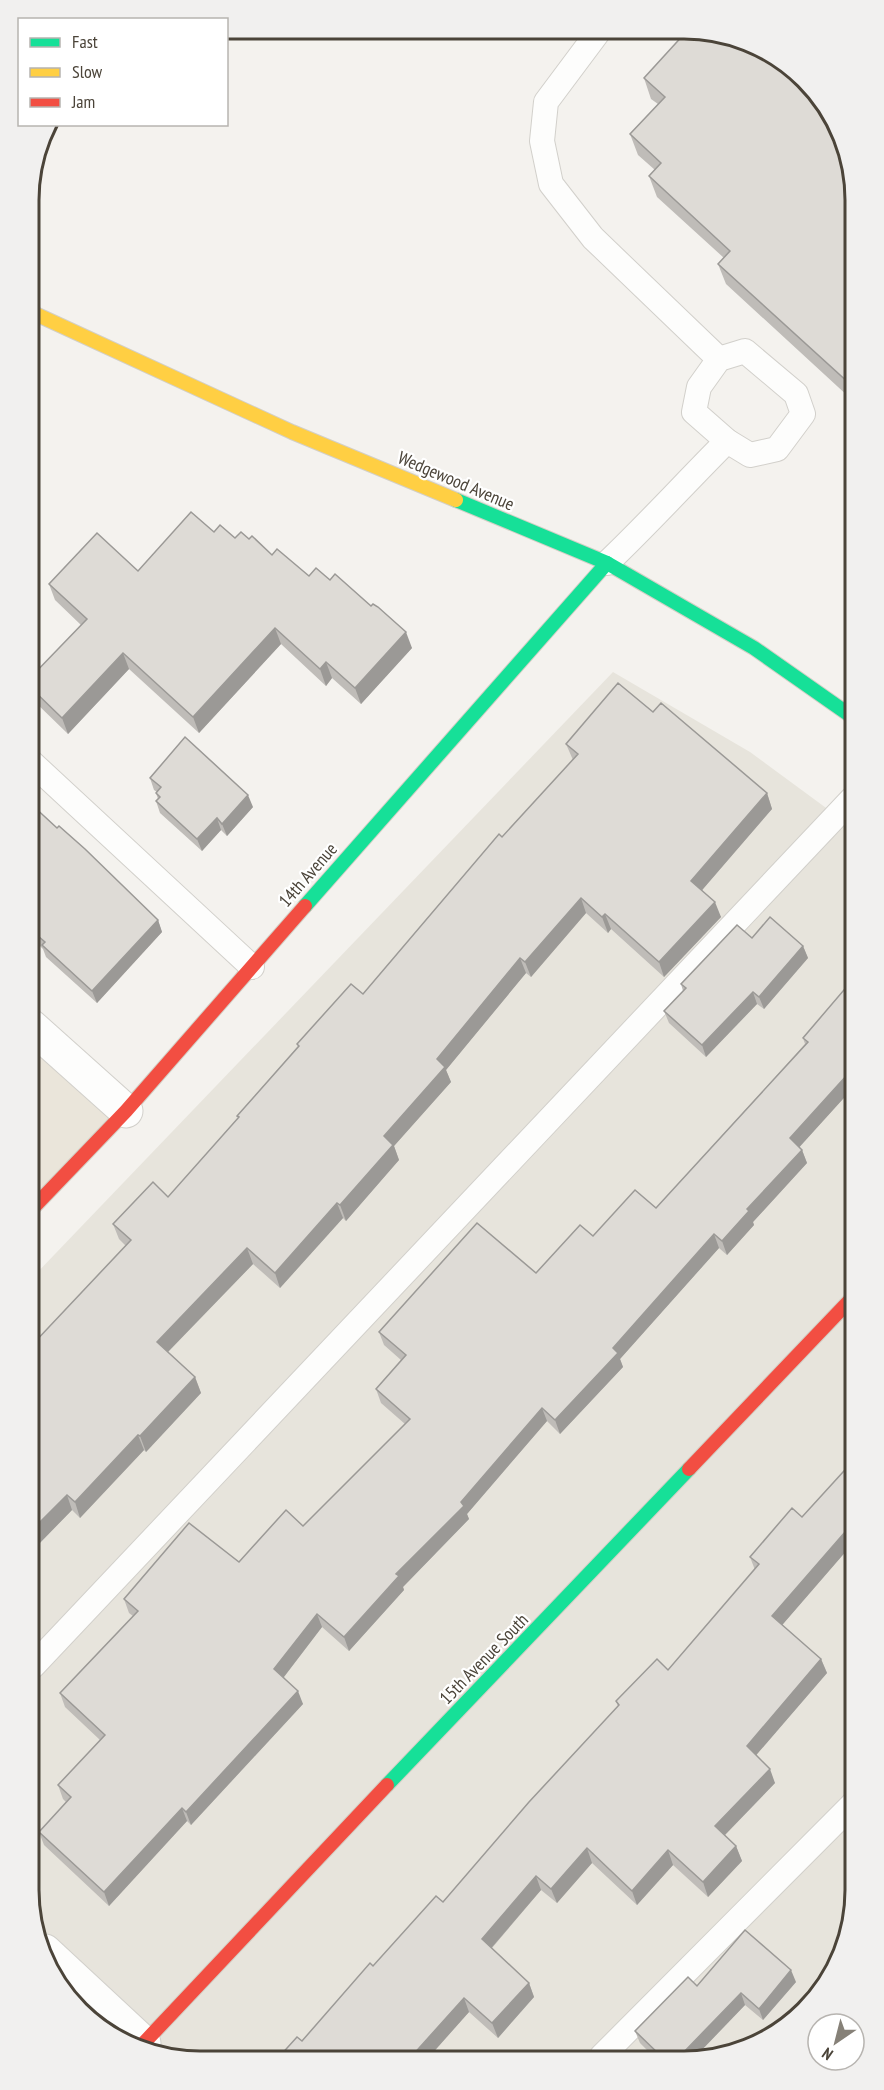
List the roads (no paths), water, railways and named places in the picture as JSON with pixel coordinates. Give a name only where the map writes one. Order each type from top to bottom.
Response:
[{"type":"street","name":"Wedgewood Avenue","points":[[39,316],[292,432],[608,563],[754,648],[845,712]]},
{"type":"street","name":"14th Avenue","points":[[39,1202],[126,1111],[535,643],[608,563]]},
{"type":"street","points":[[39,1032],[126,1111]]},
{"type":"street","name":"15th Avenue South","points":[[146,2041],[258,1920],[845,1305]]},
{"type":"street","points":[[57,1962],[135,2037]]},
{"type":"lane","points":[[593,39],[546,102],[542,141],[552,184],[593,238],[719,359]]},
{"type":"lane","points":[[745,351],[796,394],[803,414],[777,449],[750,455],[727,441],[694,412],[699,387],[719,359],[745,351]]},
{"type":"lane","points":[[608,563],[727,441]]},
{"type":"lane","points":[[39,769],[252,967]]},
{"type":"lane","points":[[39,1659],[845,806]]},
{"type":"lane","points":[[607,2051],[845,1812]]}]
